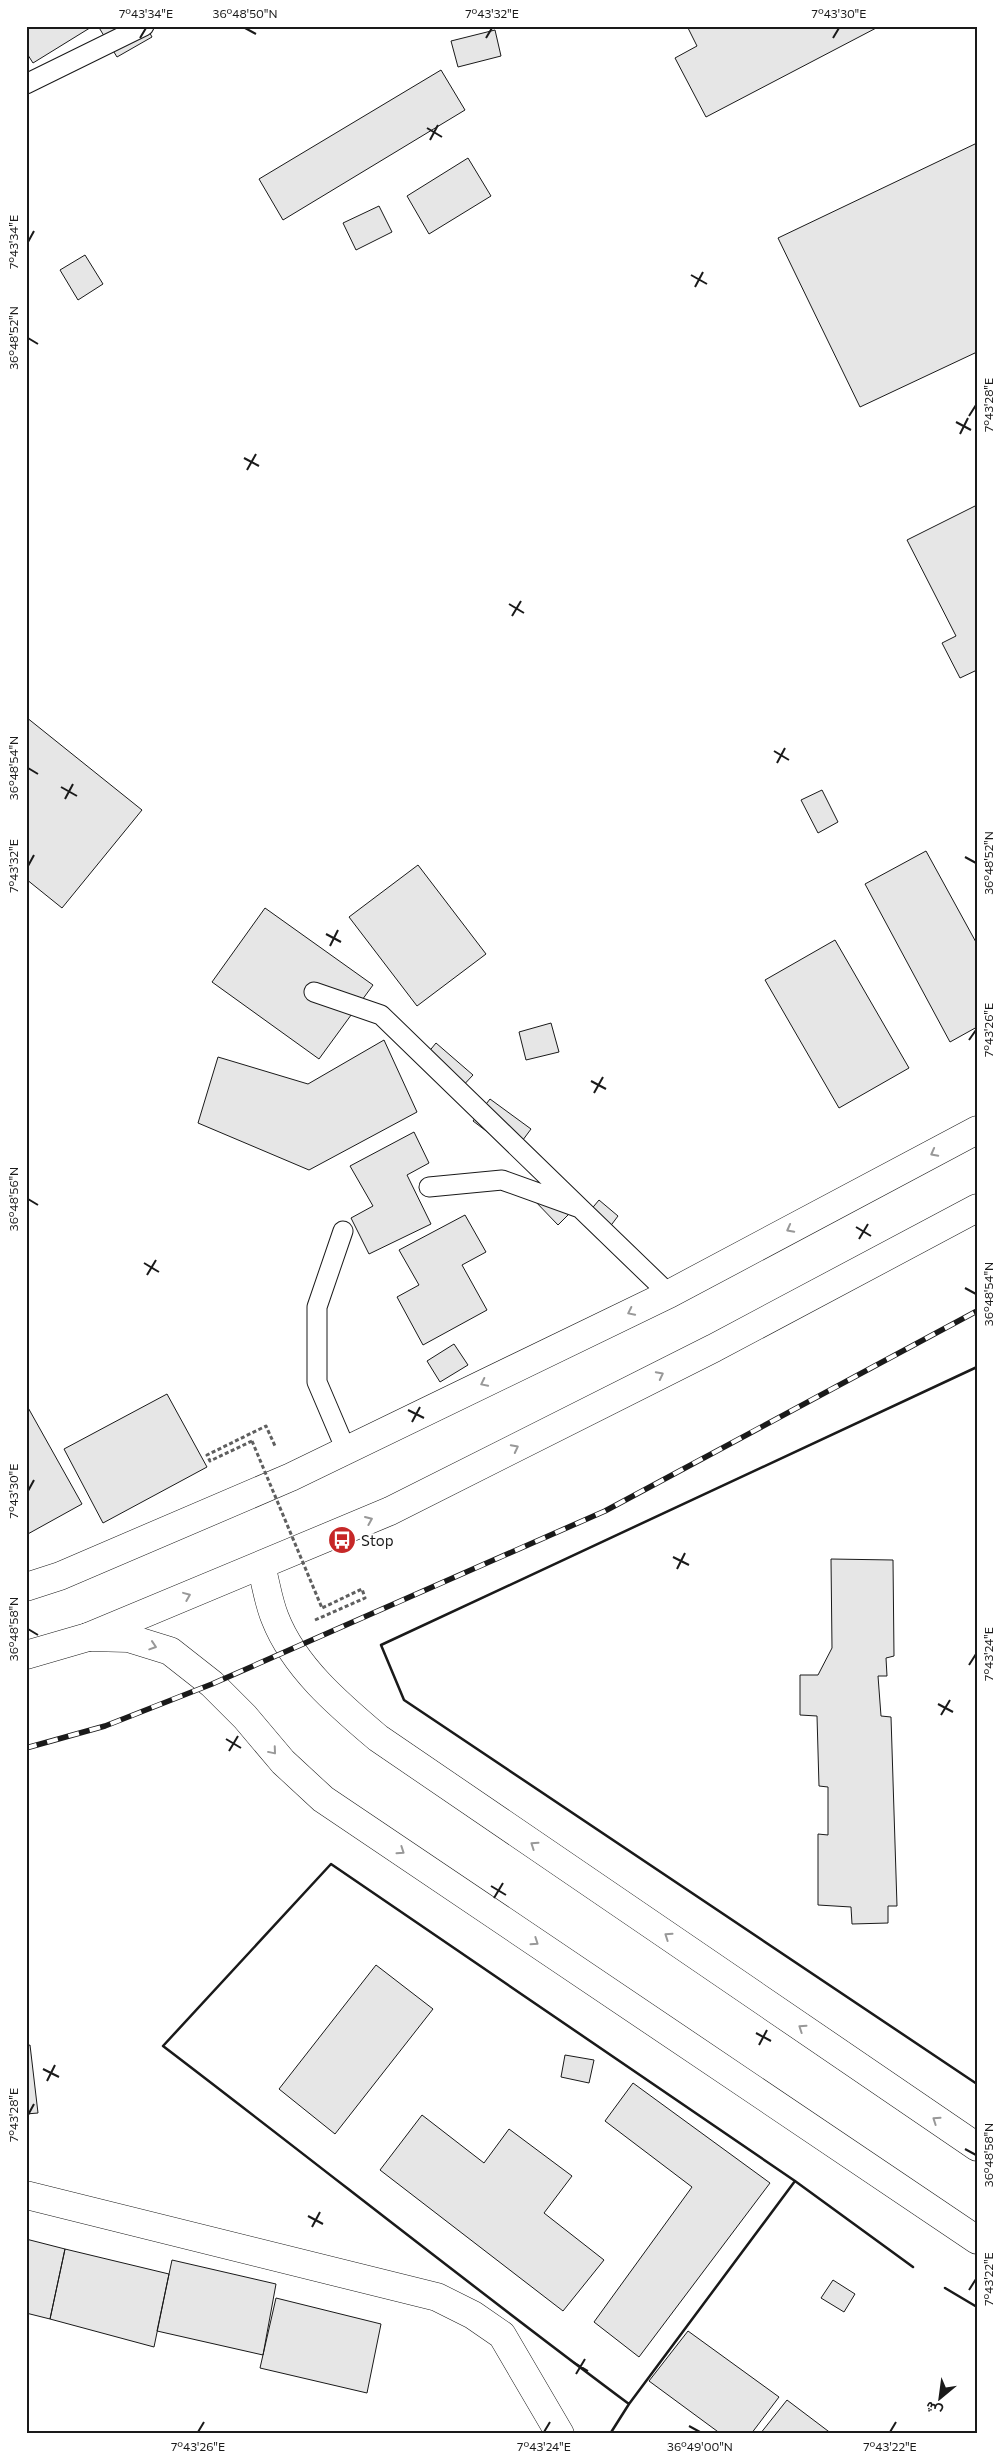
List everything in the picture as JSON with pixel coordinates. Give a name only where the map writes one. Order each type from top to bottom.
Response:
[{"type":"street","points":[[26,1587],[69,1572],[291,1477],[669,1294],[977,1130]]},
{"type":"street","points":[[26,1655],[88,1637],[261,1566],[407,1502],[714,1348],[977,1208]]},
{"type":"street","points":[[261,1566],[275,1618],[292,1649],[332,1698],[378,1738],[977,2147]]},
{"type":"street","points":[[88,1637],[128,1638],[170,1651],[212,1684],[245,1717],[283,1762],[323,1798],[977,2240]]},
{"type":"street","points":[[26,2195],[437,2297],[473,2316],[502,2335],[560,2434]]},
{"type":"lane","points":[[26,84],[144,26]]},
{"type":"lane","points":[[314,992],[381,1015],[669,1294]]},
{"type":"lane","points":[[430,1187],[502,1180],[580,1208]]},
{"type":"lane","points":[[343,1231],[317,1307],[318,1382],[346,1450]]},
{"type":"path","points":[[266,1426],[207,1455],[210,1461],[252,1441],[322,1608],[362,1589],[365,1598],[316,1620]]},
{"type":"building","points":[[26,26],[93,26],[33,63],[26,52]]},
{"type":"building","points":[[98,26],[146,26],[152,37],[117,57]]},
{"type":"building","points":[[687,26],[880,26],[706,117],[675,58],[697,46]]},
{"type":"building","points":[[495,30],[501,56],[458,67],[451,41]]},
{"type":"building","points":[[441,70],[465,110],[283,220],[259,179]]},
{"type":"building","points":[[977,143],[977,352],[860,407],[778,238]]},
{"type":"building","points":[[468,158],[491,196],[429,234],[407,196]]},
{"type":"building","points":[[379,206],[392,232],[356,250],[343,223]]},
{"type":"building","points":[[85,255],[103,284],[78,300],[60,270]]},
{"type":"building","points":[[977,505],[977,670],[960,678],[942,643],[956,636],[907,540]]},
{"type":"building","points":[[26,717],[142,810],[62,908],[26,879]]},
{"type":"building","points":[[822,790],[838,822],[818,833],[801,800]]},
{"type":"building","points":[[926,851],[977,944],[977,1027],[950,1042],[865,884]]},
{"type":"building","points":[[418,865],[486,954],[417,1006],[349,917]]},
{"type":"building","points":[[265,908],[373,985],[319,1059],[212,982]]},
{"type":"building","points":[[835,940],[909,1068],[839,1108],[765,980]]},
{"type":"building","points":[[551,1023],[559,1052],[526,1060],[519,1032]]},
{"type":"building","points":[[384,1040],[417,1112],[309,1170],[198,1123],[218,1057],[308,1084]]},
{"type":"building","points":[[436,1043],[473,1075],[458,1091],[422,1060]]},
{"type":"building","points":[[490,1099],[531,1129],[514,1152],[473,1121]]},
{"type":"building","points":[[414,1132],[429,1163],[407,1175],[431,1224],[369,1254],[351,1218],[373,1206],[350,1166]]},
{"type":"building","points":[[533,1199],[579,1204],[558,1225]]},
{"type":"building","points":[[599,1200],[618,1216],[609,1228],[589,1212]]},
{"type":"building","points":[[465,1215],[486,1252],[462,1265],[487,1310],[423,1345],[397,1297],[419,1285],[399,1250]]},
{"type":"building","points":[[454,1344],[468,1365],[440,1382],[427,1361]]},
{"type":"building","points":[[167,1394],[207,1467],[103,1523],[64,1449]]},
{"type":"building","points":[[26,1404],[82,1504],[26,1535]]},
{"type":"building","points":[[831,1559],[893,1560],[894,1656],[886,1658],[887,1676],[878,1676],[881,1716],[891,1717],[897,1906],[888,1906],[888,1923],[852,1924],[851,1907],[818,1905],[818,1834],[828,1835],[828,1787],[819,1786],[817,1716],[800,1715],[800,1675],[818,1675],[832,1648]]},
{"type":"building","points":[[376,1965],[433,2009],[335,2134],[279,2089]]},
{"type":"building","points":[[30,2045],[38,2113],[26,2114],[26,2046]]},
{"type":"building","points":[[565,2055],[594,2060],[589,2083],[561,2077]]},
{"type":"building","points":[[633,2083],[770,2183],[639,2357],[594,2322],[692,2187],[605,2121]]},
{"type":"building","points":[[422,2115],[484,2163],[509,2129],[572,2176],[544,2213],[604,2260],[563,2311],[380,2170]]},
{"type":"building","points":[[26,2239],[65,2249],[50,2319],[26,2313]]},
{"type":"building","points":[[65,2249],[169,2274],[154,2347],[50,2319]]},
{"type":"building","points":[[172,2260],[276,2284],[263,2355],[157,2331]]},
{"type":"building","points":[[833,2280],[855,2294],[844,2312],[821,2298]]},
{"type":"building","points":[[276,2298],[381,2324],[367,2393],[260,2368]]},
{"type":"building","points":[[688,2331],[779,2397],[751,2434],[721,2434],[649,2381]]},
{"type":"building","points":[[787,2400],[832,2434],[760,2434]]},
{"type":"railway","points":[[26,1748],[105,1726],[212,1684],[605,1511],[977,1311]]},
{"type":"wall","points":[[977,1367],[381,1645],[404,1700],[977,2084]]},
{"type":"wall","points":[[629,2404],[163,2046],[331,1864],[795,2181]]},
{"type":"wall","points":[[610,2434],[629,2404],[795,2181],[913,2267]]},
{"type":"wall","points":[[945,2288],[977,2307]]},
{"type":"place","name":"Stop","points":[[342,1540]]}]
